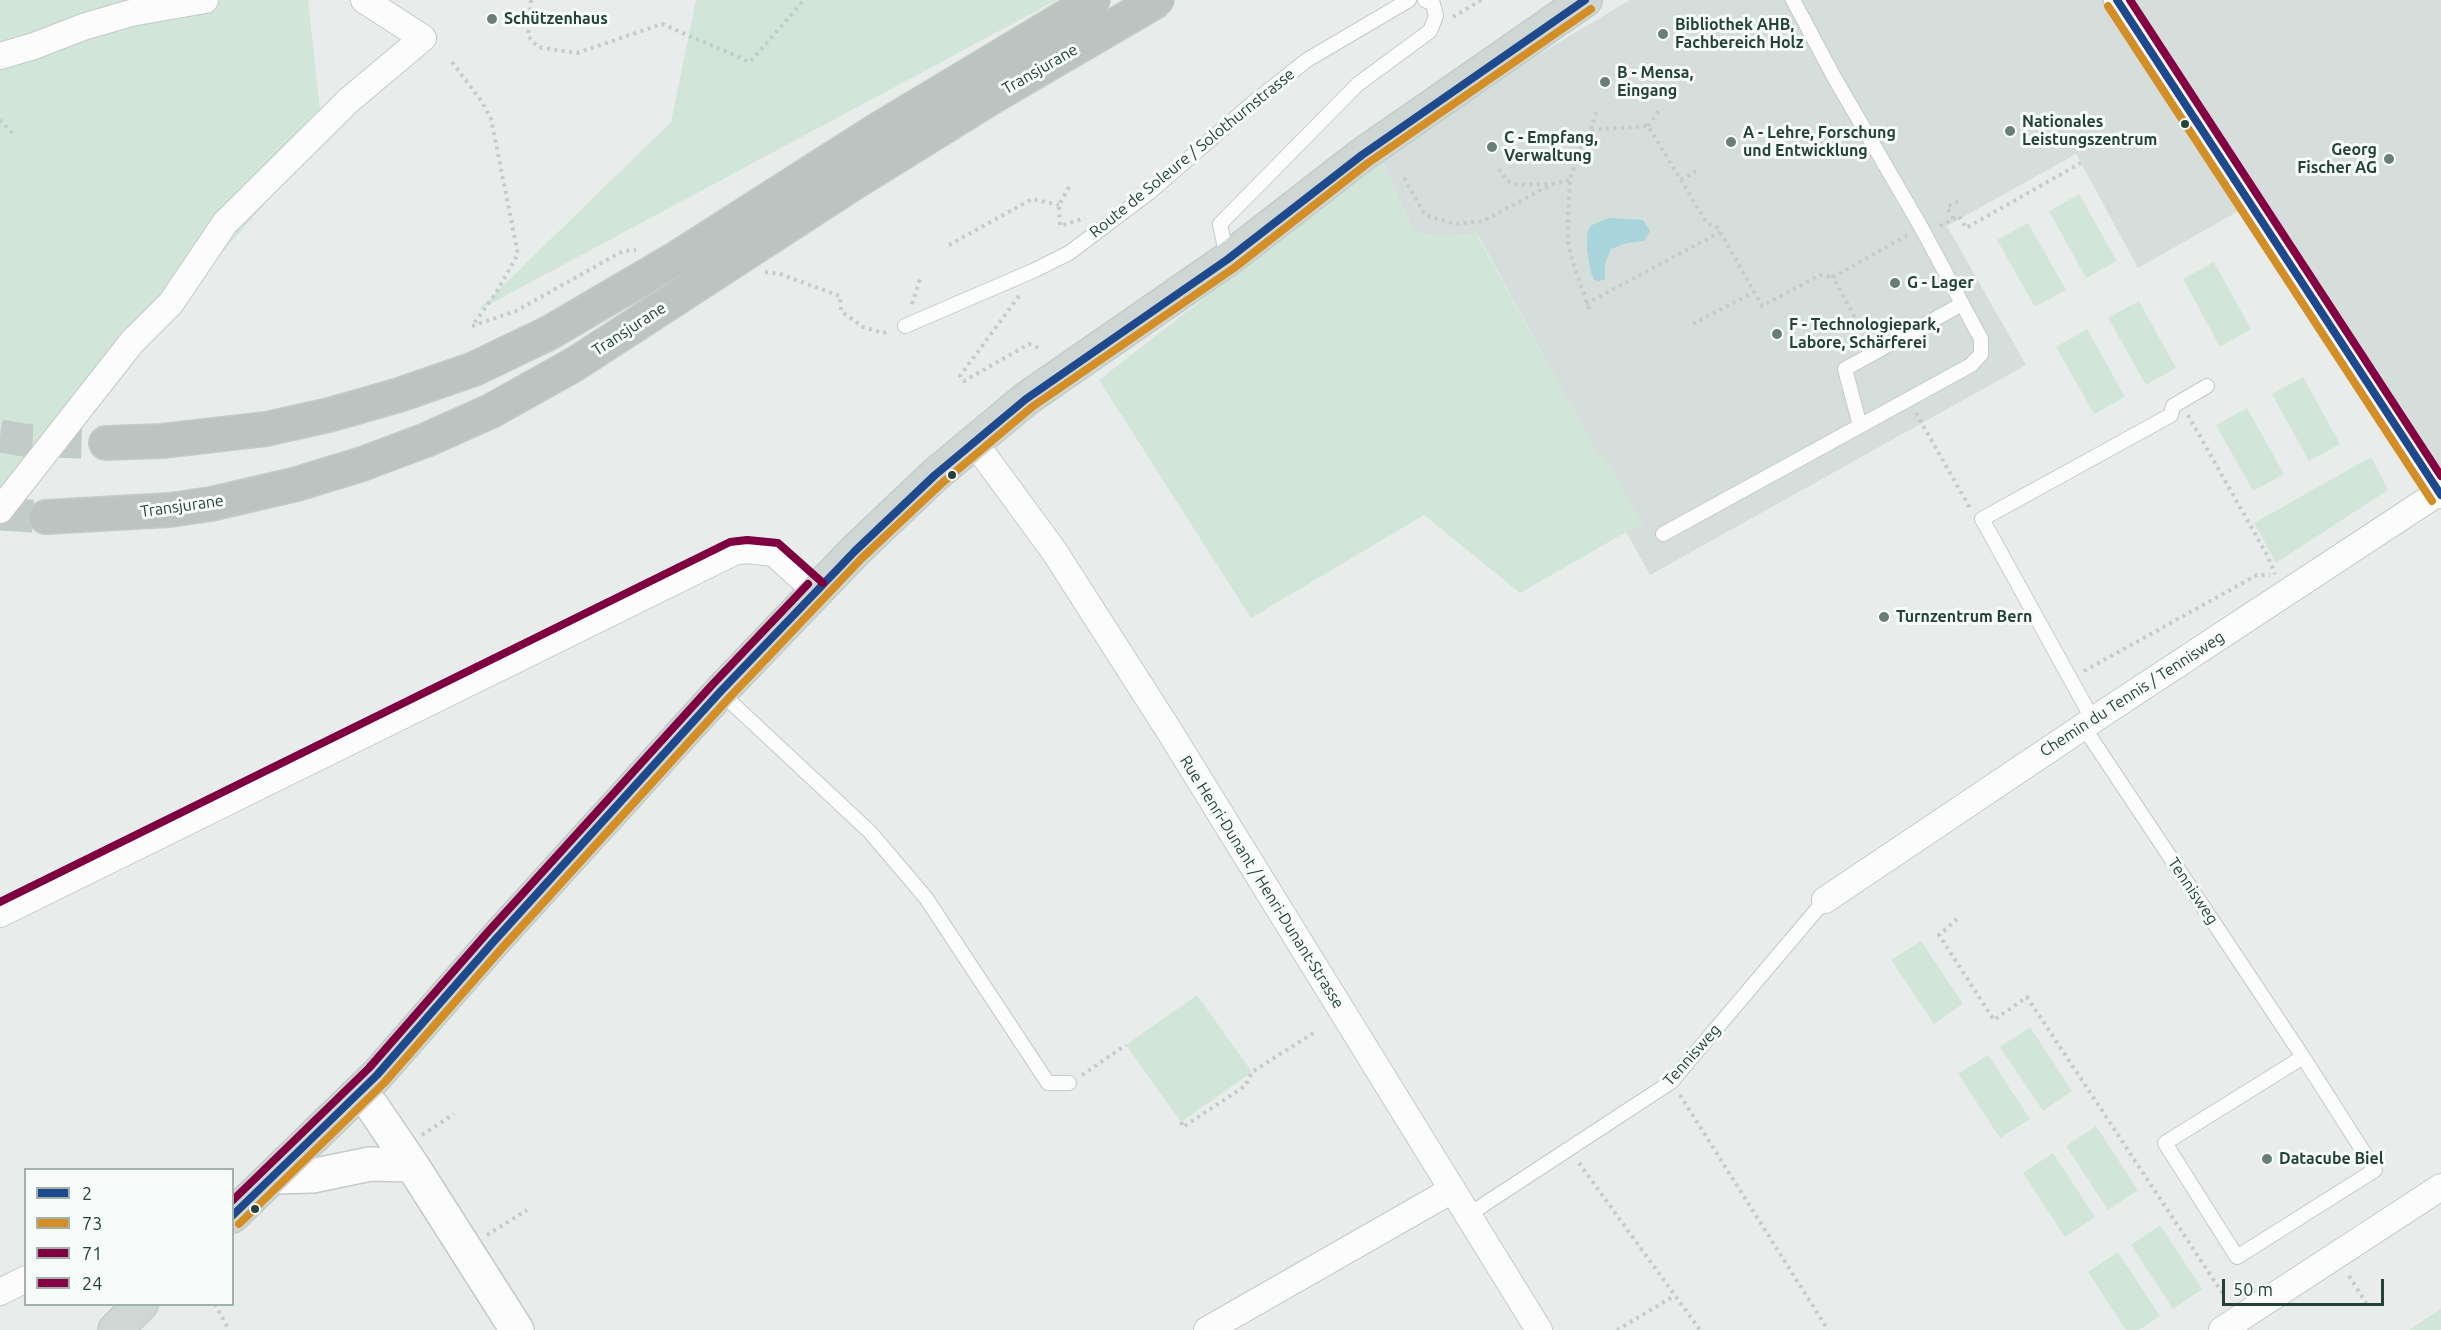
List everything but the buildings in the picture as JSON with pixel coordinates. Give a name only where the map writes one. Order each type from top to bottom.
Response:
[{"type":"highway","name":"Transjurane","points":[[106,443],[162,441],[266,429],[329,415],[410,392],[474,369],[549,333],[659,269],[876,131],[1094,0]]},
{"type":"highway","name":"Transjurane","points":[[46,517],[170,510],[211,504],[297,484],[362,464],[426,440],[491,411],[575,364],[852,184],[982,103],[1158,0]]},
{"type":"main road","points":[[234,1214],[359,1094],[720,692],[816,591],[917,492],[1026,399],[1228,259],[1362,155],[1585,0]]},
{"type":"main road","points":[[115,1330],[140,1306]]},
{"type":"street","points":[[0,56],[131,13],[205,0]]},
{"type":"street","points":[[0,510],[132,342],[171,303],[225,224],[348,101],[423,38],[363,0]]},
{"type":"street","points":[[2117,0],[2440,492]]},
{"type":"street","name":"Rue Henri-Dunant / Henri-Dunant-Strasse","points":[[974,442],[1054,551],[1174,739],[1539,1330]]},
{"type":"street","name":"Chemin du Tennis / Tennisweg","points":[[1825,900],[2088,723],[2440,492]]},
{"type":"street","points":[[0,914],[734,552],[747,550],[774,553],[816,591]]},
{"type":"street","points":[[359,1094],[413,1152],[465,1248],[517,1330]]},
{"type":"street","points":[[273,1177],[294,1178],[370,1164],[413,1152]]},
{"type":"street","points":[[2222,1330],[2441,1187]]},
{"type":"street","points":[[1207,1330],[1452,1190]]},
{"type":"street","points":[[0,1292],[24,1281]]},
{"type":"lane","name":"Route de Soleure / Solothurnstrasse","points":[[905,326],[1069,253],[1150,192],[1255,101],[1307,60],[1409,0]]},
{"type":"lane","points":[[1228,259],[1220,224],[1358,84],[1430,31],[1436,16],[1433,4],[1425,0]]},
{"type":"lane","points":[[1663,534],[1971,365],[1981,354],[1981,339],[1923,231],[1834,78],[1793,0]]},
{"type":"lane","points":[[1860,426],[1845,369],[1962,304]]},
{"type":"lane","points":[[1982,519],[2171,415],[2173,406],[2207,386]]},
{"type":"lane","name":"Tennisweg","points":[[1982,519],[2070,679],[2088,723],[2303,1057],[2375,1170],[2237,1257],[2165,1143],[2303,1057]]},
{"type":"lane","points":[[720,692],[870,832],[926,898],[1048,1083],[1069,1083]]},
{"type":"lane","name":"Tennisweg","points":[[1468,1215],[1671,1082],[1825,900]]},
{"type":"path","points":[[531,0],[528,36],[538,47],[577,53],[662,24],[750,62],[804,0]]},
{"type":"path","points":[[452,62],[482,102],[491,119],[518,254],[496,293],[472,326],[516,311],[623,251],[643,249]]},
{"type":"path","points":[[1648,126],[1661,108]]},
{"type":"path","points":[[1597,109],[1591,130],[1580,150],[1570,180],[1568,243],[1587,306],[1720,232]]},
{"type":"path","points":[[0,120],[12,134]]},
{"type":"path","points":[[1591,130],[1648,126]]},
{"type":"path","points":[[1648,126],[1707,223],[1718,228],[1763,307],[1820,275],[1833,277],[1923,231],[1959,216],[1966,228],[2081,163]]},
{"type":"path","points":[[1500,169],[1507,181],[1518,185],[1552,184],[1570,180]]},
{"type":"path","points":[[1681,180],[1696,171]]},
{"type":"path","points":[[1404,178],[1425,214],[1455,224],[1483,221],[1552,184]]},
{"type":"path","points":[[1069,187],[1059,205],[1060,226],[1091,216],[1103,228]]},
{"type":"path","points":[[949,245],[1032,199],[1059,205]]},
{"type":"path","points":[[1953,219],[1947,207],[1959,201]]},
{"type":"path","points":[[1035,270],[1007,315],[960,376],[964,381],[1029,344],[1039,348]]},
{"type":"path","points":[[759,272],[780,274],[840,296],[841,311],[863,327],[883,333],[905,326],[921,276]]},
{"type":"path","points":[[1833,277],[1859,325],[1845,369]]},
{"type":"path","points":[[1693,324],[1754,292]]},
{"type":"path","points":[[1908,399],[1974,514],[1982,519]]},
{"type":"path","points":[[2171,415],[2184,408],[2267,555],[2272,568]]},
{"type":"path","points":[[2070,679],[2257,575],[2275,574]]},
{"type":"path","points":[[1957,919],[1939,935],[1994,1020],[2027,997],[2223,1294]]},
{"type":"path","points":[[1181,1122],[1183,1128],[1245,1086],[1252,1072],[1315,1032]]},
{"type":"path","points":[[1069,1083],[1126,1045]]},
{"type":"path","points":[[1671,1082],[1828,1330]]},
{"type":"path","points":[[413,1152],[454,1114]]},
{"type":"path","points":[[1570,1150],[1700,1330]]},
{"type":"path","points":[[465,1248],[527,1210]]},
{"type":"path","points":[[2349,1276],[2366,1303]]},
{"type":"path","points":[[1617,1330],[1674,1296]]},
{"type":"path","points":[[216,1306],[229,1330]]},
{"type":"shaded area","points":[[1630,0],[2441,0],[2441,491],[2251,204],[2138,268],[2076,154],[1947,226],[2026,365],[1650,575],[1626,532],[1642,523],[1603,456],[1599,458],[1477,233],[1445,237],[1414,232],[1381,160],[1536,56]]},
{"type":"green space","points":[[0,0],[308,0],[323,137],[0,507]]},
{"type":"green space","points":[[696,0],[1057,0],[477,311],[671,122]]},
{"type":"green space","points":[[1381,160],[1414,232],[1445,237],[1476,233],[1599,457],[1603,455],[1642,523],[1520,593],[1424,515],[1251,618],[1099,380]]},
{"type":"green space","points":[[2079,194],[2117,261],[2086,278],[2049,211]]},
{"type":"green space","points":[[2028,223],[2066,290],[2035,307],[1997,240]]},
{"type":"green space","points":[[2214,262],[2251,329],[2220,347],[2183,279]]},
{"type":"green space","points":[[2139,301],[2176,368],[2146,385],[2108,318]]},
{"type":"green space","points":[[2087,329],[2125,397],[2094,414],[2056,347]]},
{"type":"green space","points":[[2303,377],[2340,444],[2309,461],[2272,394]]},
{"type":"green space","points":[[2247,408],[2284,474],[2253,491],[2216,425]]},
{"type":"green space","points":[[2371,457],[2388,490],[2276,563],[2254,523]]},
{"type":"green space","points":[[1921,941],[1963,1004],[1934,1024],[1891,960]]},
{"type":"green space","points":[[1197,995],[1252,1072],[1181,1122],[1126,1045]]},
{"type":"green space","points":[[2030,1027],[2072,1091],[2043,1111],[2000,1047]]},
{"type":"green space","points":[[1988,1055],[2030,1119],[2000,1138],[1958,1074]]},
{"type":"green space","points":[[2096,1126],[2138,1190],[2108,1210],[2066,1146]]},
{"type":"green space","points":[[2053,1153],[2095,1217],[2065,1237],[2023,1173]]},
{"type":"green space","points":[[2160,1225],[2202,1289],[2173,1309],[2131,1245]]},
{"type":"green space","points":[[2118,1252],[2160,1316],[2139,1330],[2126,1330],[2088,1272]]},
{"type":"green space","points":[[2441,1309],[2441,1330],[2409,1330]]},
{"type":"water","points":[[1609,218],[1643,220],[1650,231],[1644,241],[1627,243],[1611,249],[1605,263],[1605,279],[1594,280],[1587,250],[1588,230],[1592,225]]},
{"type":"tunnel","points":[[0,436],[24,440],[106,443]]},
{"type":"tunnel","points":[[0,514],[46,517]]},
{"type":"transit line","name":"2","points":[[234,1214],[377,1075],[495,940],[720,692],[855,551],[935,475],[1026,399],[1228,259],[1362,155],[1585,0]]},
{"type":"transit line","name":"2","points":[[2117,0],[2441,495]]},
{"type":"transit line","name":"24","points":[[2130,0],[2441,476]]},
{"type":"transit line","name":"73","points":[[2108,6],[2432,501]]},
{"type":"transit line","name":"73","points":[[239,1224],[384,1083],[503,947],[728,699],[862,558],[942,483],[1032,407],[1234,268],[1368,163],[1591,9]]},
{"type":"transit line","name":"71","points":[[0,902],[730,542],[747,540],[778,543],[823,583]]},
{"type":"transit line","name":"71","points":[[234,1199],[369,1068],[487,933],[712,685],[808,584]]},
{"type":"place","name":"Schützenhaus","points":[[492,19]]},
{"type":"place","name":"Bibliothek AHB, Fachbereich Holz","points":[[1663,34]]},
{"type":"place","name":"B - Mensa, Eingang","points":[[1605,82]]},
{"type":"place","name":"Nationales Leistungszentrum","points":[[2010,131]]},
{"type":"place","name":"A - Lehre, Forschung und Entwicklung","points":[[1731,142]]},
{"type":"place","name":"C - Empfang, Verwaltung","points":[[1492,147]]},
{"type":"place","name":"Georg Fischer AG","points":[[2389,159]]},
{"type":"place","name":"G - Lager","points":[[1895,283]]},
{"type":"place","name":"F - Technologiepark, Labore, Schärferei","points":[[1777,334]]},
{"type":"place","name":"Turnzentrum Bern","points":[[1884,617]]},
{"type":"place","name":"Datacube Biel","points":[[2267,1159]]}]
